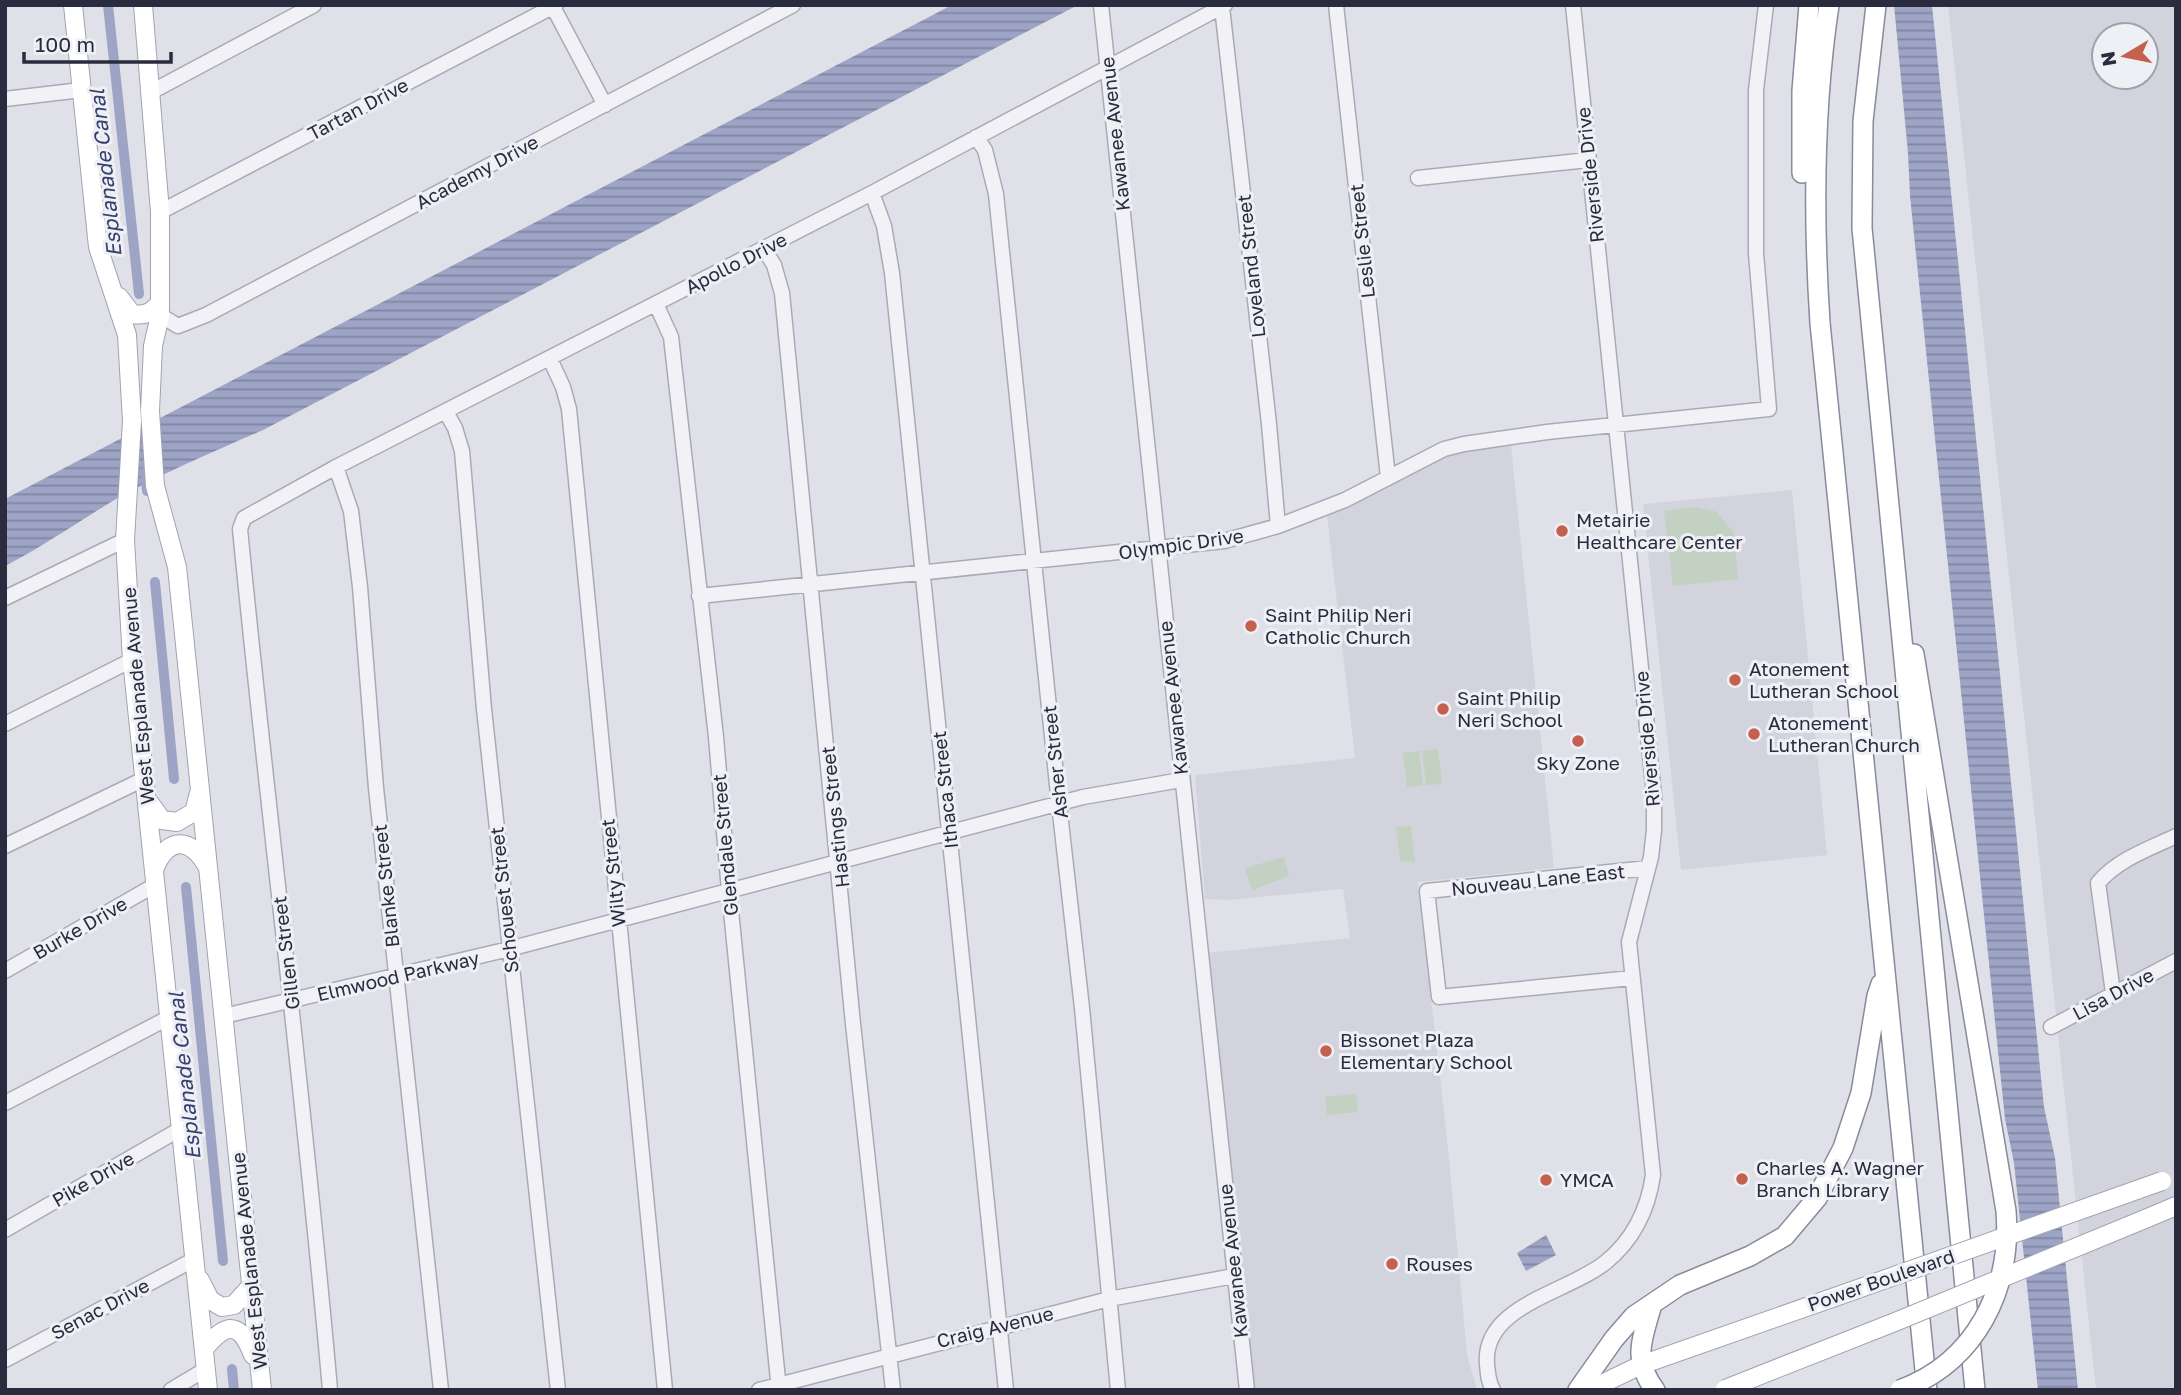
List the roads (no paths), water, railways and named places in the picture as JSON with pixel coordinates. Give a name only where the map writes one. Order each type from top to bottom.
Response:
[{"type":"highway","points":[[1809,5],[1802,92],[1802,191],[1820,323]]},
{"type":"highway","points":[[1829,5],[1819,96],[1814,191],[1820,323],[1927,1390]]},
{"type":"highway","points":[[1876,5],[1865,90],[1861,169],[1862,228],[1975,1390]]},
{"type":"highway","points":[[1883,457],[2006,1210],[2007,1253],[1996,1294],[1974,1335],[1938,1370],[1900,1390]]},
{"type":"highway","points":[[1578,1390],[1634,1316],[1680,1285],[1750,1256],[1785,1236],[1817,1199],[1843,1147],[1861,1093],[1877,996],[1885,973]]},
{"type":"highway","points":[[1652,1304],[1640,1350],[1641,1365],[1655,1390]]},
{"type":"main road","name":"West Esplanade Avenue","points":[[73,5],[97,247],[127,335],[132,421],[125,540],[132,660],[208,1390]]},
{"type":"main road","name":"West Esplanade Avenue","points":[[143,5],[160,212],[160,309],[153,346],[150,411],[155,486],[177,567],[262,1390]]},
{"type":"main road","points":[[110,286],[132,314],[144,316],[160,309]]},
{"type":"main road","points":[[147,799],[162,820],[177,822],[194,812],[201,787]]},
{"type":"main road","points":[[155,877],[159,857],[165,849],[179,844],[187,844],[201,855],[210,871]]},
{"type":"main road","name":"Power Boulevard","points":[[1589,1390],[1641,1365],[2169,1179]]},
{"type":"main road","name":"Power Boulevard","points":[[1724,1389],[2176,1206]]},
{"type":"main road","points":[[196,1266],[210,1300],[222,1307],[234,1305],[251,1286]]},
{"type":"main road","points":[[204,1349],[215,1336],[226,1329],[234,1329],[246,1336],[260,1371]]},
{"type":"street","points":[[150,92],[314,5]]},
{"type":"street","name":"Academy Drive","points":[[160,309],[178,326],[206,315],[793,5]]},
{"type":"street","name":"Kawanee Avenue","points":[[1101,5],[1247,1390]]},
{"type":"street","name":"Leslie Street","points":[[1336,5],[1388,477]]},
{"type":"street","name":"Riverside Drive","points":[[1493,1390],[1488,1382],[1486,1358],[1490,1336],[1503,1321],[1525,1306],[1605,1263],[1630,1239],[1646,1207],[1653,1175],[1629,942],[1648,868],[1654,830],[1654,795],[1573,5]]},
{"type":"street","name":"Olympic Drive","points":[[699,596],[1224,541],[1278,526],[1345,500],[1444,449],[1464,444],[1769,409],[1756,253],[1756,90],[1766,5]]},
{"type":"street","points":[[554,6],[605,105]]},
{"type":"street","name":"Tartan Drive","points":[[160,212],[554,6]]},
{"type":"street","name":"Apollo Drive","points":[[244,518],[336,467],[872,193],[1224,6]]},
{"type":"street","name":"Loveland Street","points":[[1224,6],[1278,526]]},
{"type":"street","points":[[5,99],[81,90]]},
{"type":"street","name":"Asher Street","points":[[976,137],[985,150],[996,194],[1082,1008],[1118,1390]]},
{"type":"street","points":[[1418,178],[1588,160]]},
{"type":"street","name":"Ithaca Street","points":[[872,193],[884,226],[892,274],[1006,1390]]},
{"type":"street","name":"Hastings Street","points":[[764,249],[774,265],[782,293],[853,1024],[894,1390]]},
{"type":"street","name":"Glendale Street","points":[[656,304],[671,337],[716,737],[779,1387]]},
{"type":"street","name":"Wilty Street","points":[[550,359],[563,387],[569,409],[665,1390]]},
{"type":"street","name":"Schouest Street","points":[[446,412],[455,428],[462,451],[484,709],[558,1390]]},
{"type":"street","name":"Blanke Street","points":[[336,467],[351,511],[376,788],[441,1390]]},
{"type":"street","name":"Gillen Street","points":[[244,518],[240,528],[259,723],[313,1199],[330,1390]]},
{"type":"street","points":[[5,598],[125,540]]},
{"type":"street","points":[[5,724],[132,660]]},
{"type":"street","points":[[5,846],[145,779]]},
{"type":"street","name":"Elmwood Parkway","points":[[224,1016],[509,949],[1059,804],[1181,780]]},
{"type":"street","points":[[2113,993],[2098,883],[2118,864],[2176,836]]},
{"type":"street","name":"Nouveau Lane East","points":[[1632,978],[1440,998],[1427,891],[1648,868]]},
{"type":"street","name":"Burke Drive","points":[[5,971],[155,877]]},
{"type":"street","name":"Lisa Drive","points":[[2050,1027],[2176,961]]},
{"type":"street","points":[[5,1103],[170,1017]]},
{"type":"street","name":"Pike Drive","points":[[5,1230],[182,1128]]},
{"type":"street","name":"Senac Drive","points":[[5,1360],[196,1266]]},
{"type":"street","name":"Craig Avenue","points":[[759,1390],[779,1387],[890,1355],[1109,1299],[1234,1276]]},
{"type":"street","points":[[171,1390],[206,1369]]},
{"type":"water","points":[[952,5],[1078,5],[263,430],[134,489],[5,566],[5,499]]},
{"type":"water","points":[[1894,5],[1932,5],[2044,1107],[2055,1158],[2078,1390],[2038,1390],[2014,1163],[2005,1119],[1910,196]]},
{"type":"water","points":[[1546,1235],[1556,1255],[1526,1271],[1517,1253]]},
{"type":"waterway","name":"Esplanade Canal","points":[[108,5],[139,294]]},
{"type":"waterway","name":"Esplanade Canal","points":[[145,472],[147,491]]},
{"type":"waterway","name":"Esplanade Canal","points":[[155,582],[174,779]]},
{"type":"waterway","name":"Esplanade Canal","points":[[186,887],[223,1261]]},
{"type":"waterway","name":"Esplanade Canal","points":[[232,1369],[234,1390]]},
{"type":"place","name":"Metairie Healthcare Center","points":[[1562,531]]},
{"type":"place","name":"Saint Philip Neri Catholic Church","points":[[1251,626]]},
{"type":"place","name":"Atonement Lutheran School","points":[[1735,680]]},
{"type":"place","name":"Saint Philip Neri School","points":[[1443,709]]},
{"type":"place","name":"Atonement Lutheran Church","points":[[1754,734]]},
{"type":"place","name":"Sky Zone","points":[[1578,741]]},
{"type":"place","name":"Bissonet Plaza Elementary School","points":[[1326,1051]]},
{"type":"place","name":"Charles A. Wagner Branch Library","points":[[1742,1179]]},
{"type":"place","name":"YMCA","points":[[1546,1180]]},
{"type":"place","name":"Rouses","points":[[1392,1264]]}]
